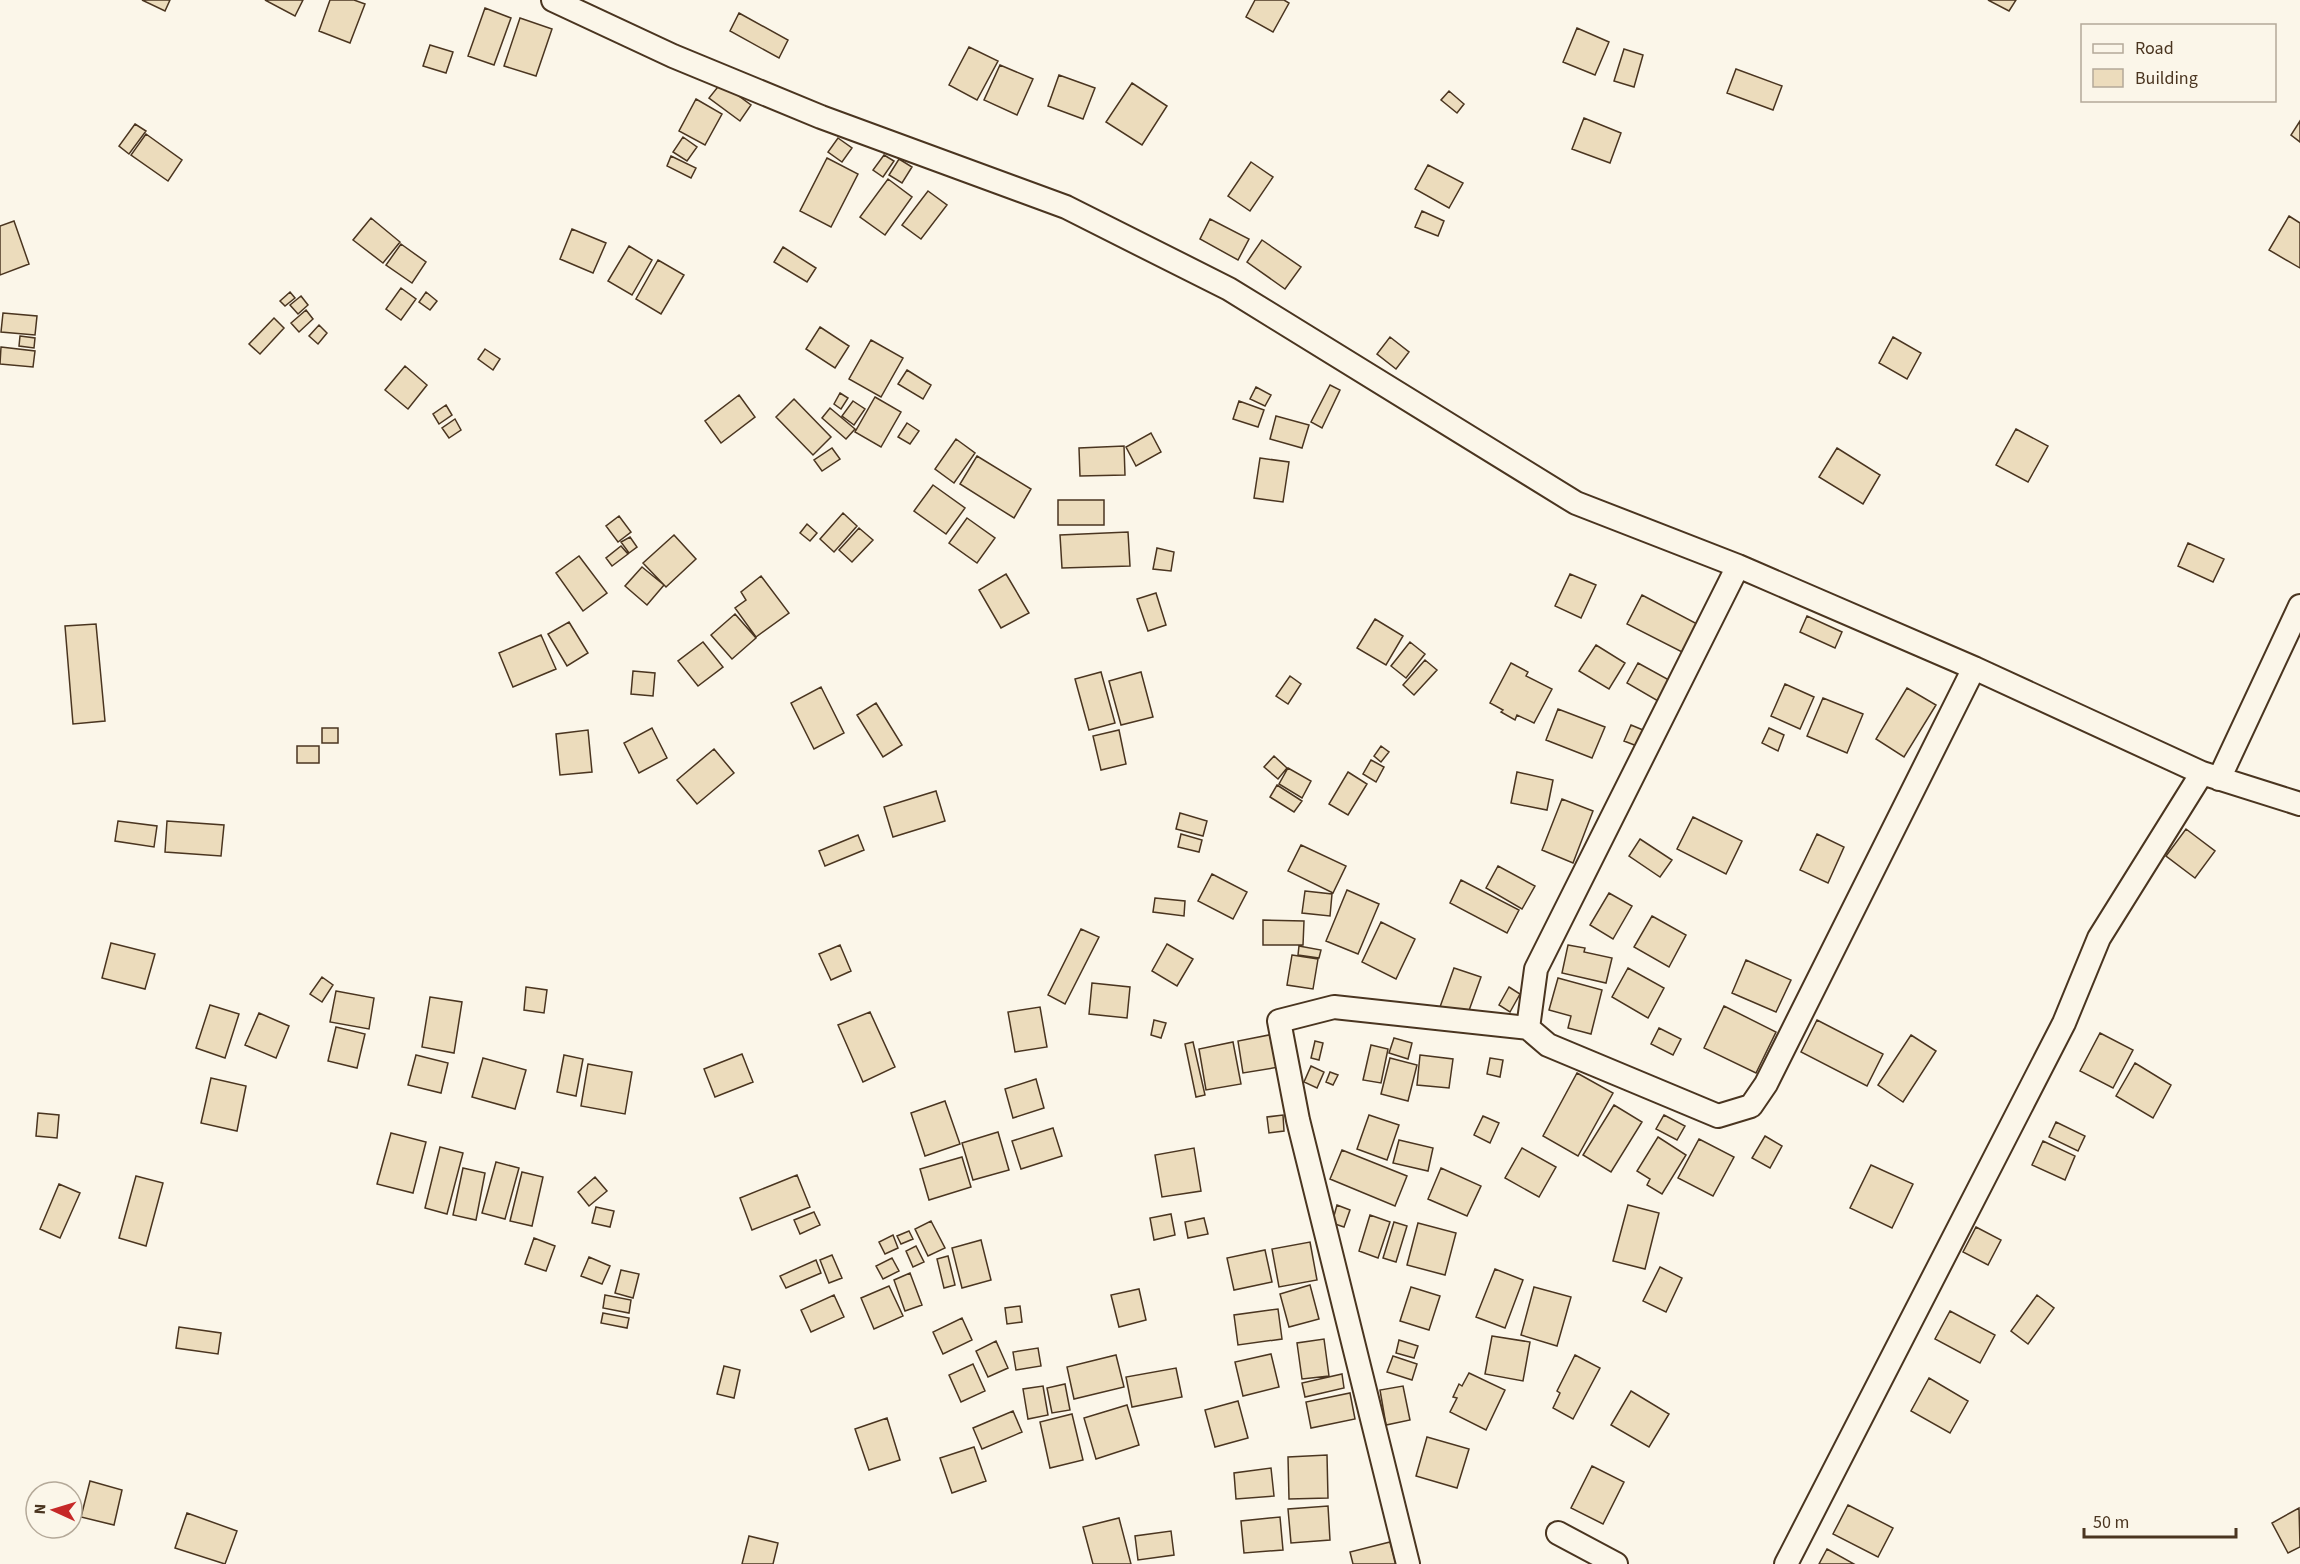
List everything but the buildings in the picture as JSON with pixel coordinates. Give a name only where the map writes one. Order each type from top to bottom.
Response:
[{"type":"street","points":[[554,0],[673,56],[820,117],[1066,207],[1229,289],[1576,503],[1738,566],[1974,668],[2210,776],[2300,804]]},
{"type":"street","points":[[1528,1028],[1536,969],[1738,566]]},
{"type":"street","points":[[1786,1564],[2064,1023],[2099,938],[2210,776],[2300,606]]},
{"type":"street","points":[[1408,1564],[1301,1131],[1279,1021],[1334,1007],[1528,1028],[1548,1045],[1718,1116],[1751,1106],[1766,1084],[1974,668]]},
{"type":"street","points":[[1558,1533],[1616,1564]]}]
